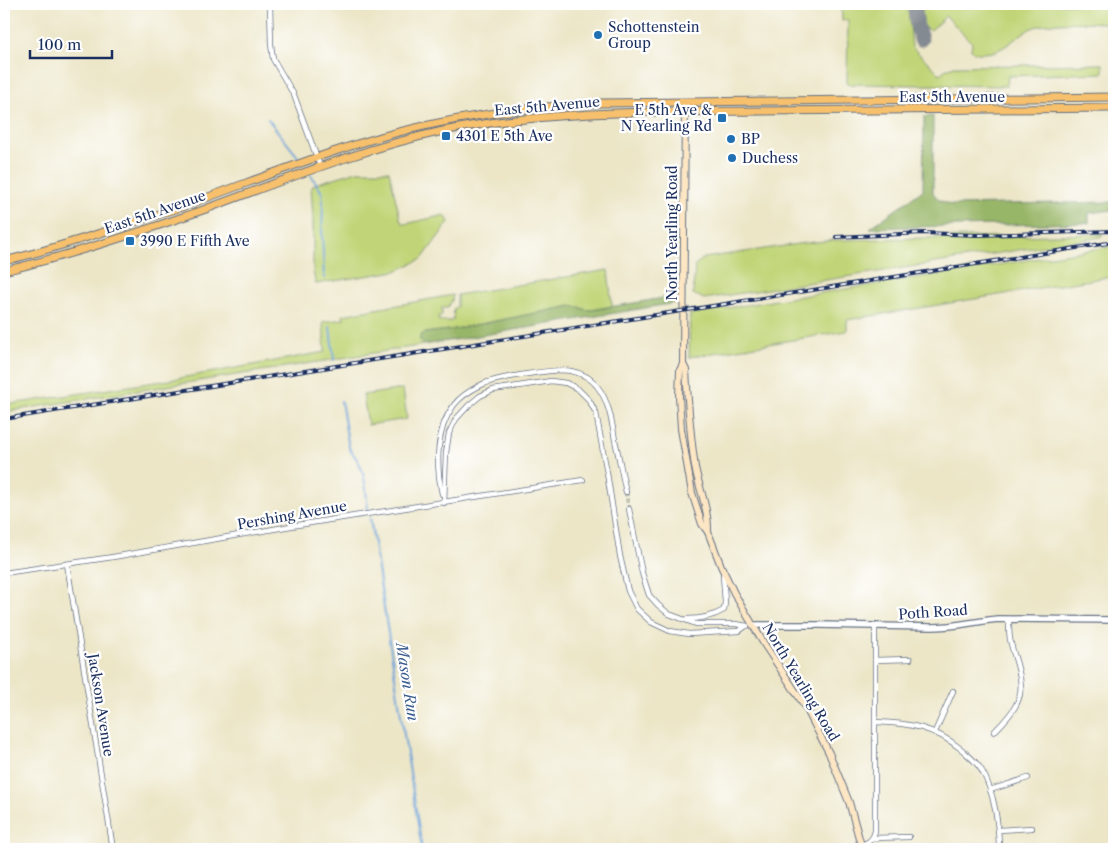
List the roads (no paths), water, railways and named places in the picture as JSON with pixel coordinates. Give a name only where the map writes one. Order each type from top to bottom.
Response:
[{"type":"main road","name":"East 5th Avenue","points":[[4,261],[176,209],[366,141],[443,122],[511,110],[581,104],[1114,98]]},
{"type":"main road","name":"North Yearling Road","points":[[685,102],[683,364],[680,370],[679,396],[681,429],[692,493],[702,524],[708,532],[721,566],[749,626],[764,644],[805,706],[829,753],[849,802],[862,847]]},
{"type":"main road","name":"East 5th Avenue","points":[[4,271],[72,253],[171,220],[364,151],[444,131],[508,120],[587,114],[685,112],[1114,108]]},
{"type":"street","points":[[270,4],[272,59],[294,95],[320,166]]},
{"type":"street","points":[[444,502],[438,476],[439,445],[441,432],[453,406],[461,397],[488,382],[554,371],[570,371],[584,375],[604,395],[610,413],[626,492]]},
{"type":"street","points":[[444,502],[446,453],[449,433],[456,419],[469,405],[480,396],[493,390],[551,381],[566,383],[578,389],[589,400],[596,413],[620,556],[628,591],[637,609],[651,622],[670,631],[689,634],[739,631],[749,626]]},
{"type":"street","name":"Pershing Avenue","points":[[4,573],[584,480]]},
{"type":"street","points":[[629,509],[642,573],[649,595],[669,614],[696,624],[736,624],[749,626]]},
{"type":"street","name":"Jackson Avenue","points":[[67,564],[113,849]]},
{"type":"street","points":[[683,619],[704,618],[716,615],[724,610],[724,583],[721,566]]},
{"type":"street","name":"Poth Road","points":[[749,626],[940,627],[988,620],[1114,620]]},
{"type":"street","points":[[994,732],[1014,710],[1020,694],[1021,680],[1010,640],[1009,620]]},
{"type":"street","points":[[862,847],[873,838],[875,831],[875,627]]},
{"type":"street","points":[[875,660],[910,659]]},
{"type":"street","points":[[935,732],[953,691]]},
{"type":"street","points":[[875,722],[910,724],[935,732],[956,745],[977,764],[990,790],[999,830],[999,849]]},
{"type":"street","points":[[990,790],[1028,778]]},
{"type":"street","points":[[999,830],[1032,828]]},
{"type":"street","points":[[873,838],[909,837]]},
{"type":"waterway","name":"Mason Run","points":[[268,119],[298,157]]},
{"type":"waterway","name":"Mason Run","points":[[311,175],[322,193],[324,278]]},
{"type":"waterway","name":"Mason Run","points":[[330,327],[334,360]]},
{"type":"waterway","name":"Mason Run","points":[[341,401],[349,448],[363,472],[368,509]]},
{"type":"waterway","name":"Mason Run","points":[[370,518],[422,849]]},
{"type":"tunnel","points":[[626,492],[629,509]]},
{"type":"railway","points":[[836,237],[924,233],[977,235],[1114,231]]},
{"type":"railway","points":[[4,419],[1114,242]]},
{"type":"place","name":"Schottenstein Group","points":[[598,35]]},
{"type":"place","name":"E 5th Ave & N Yearling Rd","points":[[722,118]]},
{"type":"place","name":"4301 E 5th Ave","points":[[446,136]]},
{"type":"place","name":"BP","points":[[731,139]]},
{"type":"place","name":"Duchess","points":[[732,158]]},
{"type":"place","name":"3990 E Fifth Ave","points":[[130,241]]}]
